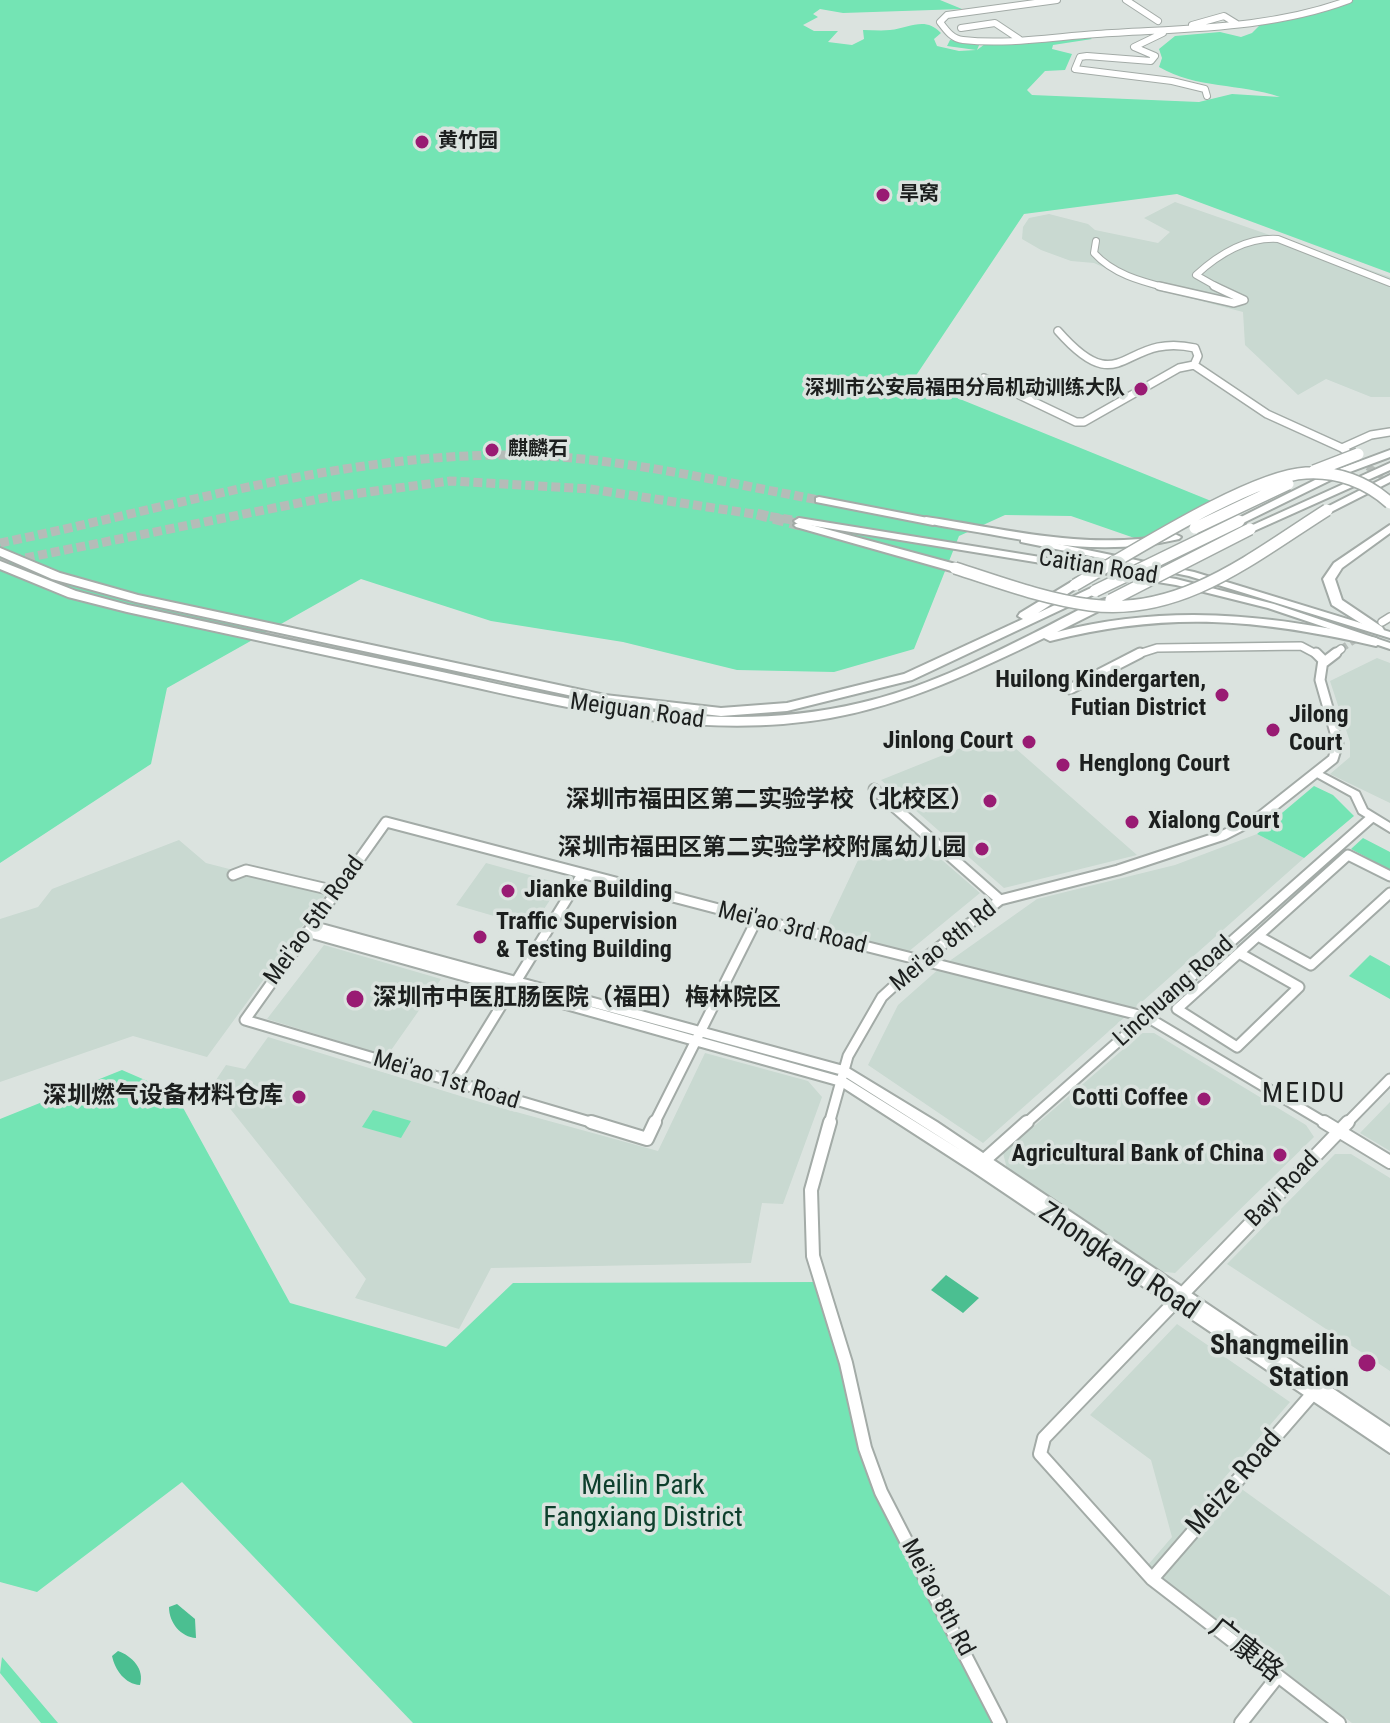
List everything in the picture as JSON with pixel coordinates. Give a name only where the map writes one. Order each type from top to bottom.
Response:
[{"type":"highway","points":[[926,520],[1098,544],[1139,544],[1175,537],[1350,452],[1390,444]]},
{"type":"highway","name":"Meiguan Road","points":[[0,552],[56,576],[121,595],[562,690],[670,708],[721,712],[787,707],[866,690],[947,661],[1335,474],[1390,453]]},
{"type":"highway","name":"Meiguan Road","points":[[0,565],[96,601],[649,719],[745,723],[829,715],[899,697],[993,658],[1250,529],[1390,466]]},
{"type":"highway","points":[[947,661],[1075,585],[1219,506],[1291,475],[1315,473],[1354,480],[1390,503]]},
{"type":"highway","points":[[800,523],[1077,602],[1109,607],[1151,604],[1198,588],[1327,510],[1390,478]]},
{"type":"highway","points":[[1383,629],[1345,610],[1329,588],[1329,579],[1338,566],[1390,528]]},
{"type":"highway","points":[[993,658],[1075,630],[1170,617],[1383,629]]},
{"type":"main road","name":"Caitian Road","points":[[819,500],[1160,566],[1383,629]]},
{"type":"main road","name":"Caitian Road","points":[[800,523],[1176,582],[1383,629]]},
{"type":"main road","name":"Caitian Road","points":[[1383,629],[1390,646]]},
{"type":"main road","points":[[1317,773],[1355,794],[1371,818],[1390,828]]},
{"type":"main road","name":"Zhongkang Road","points":[[844,1076],[981,1163],[1316,1391],[1390,1447]]},
{"type":"main road","name":"Zhongkang Road","points":[[1316,1391],[1390,1435]]},
{"type":"street","points":[[1057,0],[947,15],[940,22],[960,40],[1019,39],[1221,26],[1296,17],[1331,2]]},
{"type":"street","points":[[1126,0],[1158,21]]},
{"type":"street","points":[[1129,32],[1197,24],[1196,21],[1211,18],[1263,18],[1347,0]]},
{"type":"street","points":[[1228,17],[1237,24]]},
{"type":"street","points":[[1211,18],[1221,26]]},
{"type":"street","points":[[961,28],[995,23],[1019,39]]},
{"type":"street","points":[[1170,30],[1134,47],[1155,56],[1151,61],[1087,56],[1080,57],[1075,69],[1172,81],[1205,89],[1207,96]]},
{"type":"street","points":[[1096,241],[1096,258],[1107,265],[1160,286],[1234,303],[1244,300],[1196,275],[1249,242],[1263,237],[1278,239],[1390,283]]},
{"type":"street","points":[[1058,331],[1084,362],[1093,366],[1116,366],[1159,342],[1195,348],[1198,356],[1194,365]]},
{"type":"street","points":[[984,378],[1076,422],[1084,422],[1179,368],[1194,365],[1267,414],[1350,452],[1371,435],[1390,432]]},
{"type":"street","points":[[1070,689],[1141,652],[1163,647],[1295,646],[1315,652],[1323,663],[1341,649]]},
{"type":"street","name":"Mei'ao 8th Rd","points":[[1000,1723],[881,1492],[865,1448],[846,1363],[813,1256],[811,1190],[848,1056],[872,1010],[920,962],[1000,900],[1118,870],[1224,835],[1261,816],[1317,773],[1333,759],[1338,743],[1320,680],[1323,663]]},
{"type":"street","points":[[874,789],[1000,900]]},
{"type":"street","name":"Linchuang Road","points":[[981,1163],[1371,818]]},
{"type":"street","name":"Mei'ao 3rd Road","points":[[386,822],[581,876],[1147,1017],[1390,1162]]},
{"type":"street","name":"Mei'ao 5th Road","points":[[245,1020],[386,822]]},
{"type":"street","points":[[1239,953],[1299,987],[1237,1047],[1177,1009],[1239,953],[1348,855],[1390,876]]},
{"type":"street","points":[[233,875],[246,870],[336,891]]},
{"type":"street","points":[[453,1084],[581,876]]},
{"type":"street","points":[[1258,936],[1311,965],[1390,893]]},
{"type":"street","points":[[698,1035],[757,919]]},
{"type":"street","points":[[310,929],[844,1076]]},
{"type":"street","name":"Mei'ao 1st Road","points":[[245,1020],[647,1139],[698,1035]]},
{"type":"street","name":"Bayi Road","points":[[1152,1579],[1040,1454],[1044,1438],[1390,1079]]},
{"type":"street","name":"Meize Road","points":[[1152,1579],[1316,1391]]},
{"type":"street","name":"广康路","points":[[1152,1579],[1339,1723]]},
{"type":"street","points":[[1241,1723],[1278,1676]]},
{"type":"shaded area","points":[[1175,202],[1390,277],[1390,397],[1371,397],[1326,379],[1298,395],[1245,345],[1243,312],[1148,287],[1094,263],[1071,261],[1041,250],[1022,239],[1023,227],[1029,218],[1049,214],[1088,224],[1095,230],[1158,243],[1170,232],[1144,218]]},
{"type":"shaded area","points":[[1377,658],[1390,663],[1390,803],[1330,774],[1350,757],[1350,742],[1330,681]]},
{"type":"shaded area","name":"深圳市福田区第二实验学校（北校区）","points":[[998,733],[1137,855],[1004,888],[881,780]]},
{"type":"shaded area","points":[[912,834],[980,893],[908,952],[825,930],[859,858]]},
{"type":"shaded area","points":[[1257,834],[1304,858],[983,1143],[868,1065],[898,1005],[941,967],[1037,899],[1175,865]]},
{"type":"shaded area","points":[[179,840],[206,863],[326,894],[207,1057],[133,1036],[0,1082],[0,919],[38,907],[52,889]]},
{"type":"shaded area","name":"Jianke Building","points":[[486,863],[551,881],[556,891],[532,927],[456,905]]},
{"type":"shaded area","name":"深圳市中医肛肠医院（福田）梅林院区","points":[[324,945],[441,979],[387,1056],[267,1019]]},
{"type":"shaded area","points":[[1142,1033],[1154,1033],[1306,1125],[1314,1137],[1175,1273],[1156,1271],[1007,1169],[1003,1153]]},
{"type":"shaded area","points":[[268,1037],[480,1102],[658,1151],[705,1053],[808,1081],[822,1097],[783,1204],[762,1203],[751,1263],[491,1268],[459,1329],[355,1298],[366,1279],[212,1086],[226,1065],[245,1069]]},
{"type":"shaded area","points":[[1390,1102],[1390,1151],[1360,1133]]},
{"type":"shaded area","points":[[1335,1154],[1351,1154],[1390,1178],[1390,1371],[1227,1264]]},
{"type":"shaded area","points":[[946,1275],[979,1298],[963,1313],[931,1290]]},
{"type":"shaded area","points":[[1177,1324],[1290,1402],[1225,1477],[1390,1596],[1390,1723],[1352,1723],[1147,1566],[1172,1537],[1151,1460],[1090,1415]]},
{"type":"shaded area","points":[[177,1604],[195,1619],[196,1638],[185,1635],[174,1624],[169,1607]]},
{"type":"shaded area","points":[[118,1651],[136,1664],[141,1674],[140,1685],[125,1679],[118,1671],[112,1656]]},
{"type":"green space","points":[[0,0],[940,0],[962,9],[843,13],[820,9],[813,14],[818,17],[803,25],[814,31],[838,31],[828,42],[852,45],[864,39],[863,30],[929,25],[941,33],[934,39],[937,46],[959,51],[976,50],[947,46],[950,40],[980,43],[977,50],[985,44],[1086,35],[1092,39],[1053,45],[1052,49],[1072,54],[1065,70],[1045,71],[1027,90],[1032,95],[1199,102],[1232,94],[1280,97],[1188,79],[1159,67],[1162,58],[1159,49],[1175,36],[1220,32],[1241,37],[1252,33],[1260,25],[1308,15],[1353,0],[1390,0],[1390,273],[1177,194],[1024,214],[913,380],[1221,505],[1146,542],[1071,516],[1005,515],[959,536],[914,649],[834,672],[737,670],[623,642],[491,621],[361,579],[167,688],[151,764],[0,863]]},
{"type":"green space","points":[[1314,786],[1333,795],[1354,816],[1304,858],[1257,834]]},
{"type":"green space","points":[[1363,838],[1390,852],[1390,870],[1351,849]]},
{"type":"green space","points":[[1370,955],[1390,966],[1390,999],[1349,976]]},
{"type":"green space","name":"Meilin Park Fangxiang District","points":[[122,1070],[175,1093],[290,1303],[446,1347],[513,1283],[820,1282],[865,1448],[1000,1723],[413,1723],[182,1482],[37,1592],[0,1582],[0,1119]]},
{"type":"green space","points":[[373,1110],[411,1121],[401,1138],[362,1127]]},
{"type":"green space","points":[[2,1657],[58,1723],[41,1723],[0,1673]]},
{"type":"tunnel","points":[[0,543],[252,486],[379,464],[443,457],[507,455],[586,459],[664,470],[819,500]]},
{"type":"tunnel","points":[[1349,455],[1390,481]]},
{"type":"tunnel","points":[[0,563],[324,498],[450,481],[590,489],[799,521]]},
{"type":"tunnel","points":[[757,514],[800,525]]},
{"type":"tunnel","points":[[1341,649],[1382,622]]},
{"type":"place","name":"黄竹园","points":[[422,142]]},
{"type":"place","name":"旱窝","points":[[883,195]]},
{"type":"place","name":"深圳市公安局福田分局机动训练大队","points":[[1141,389]]},
{"type":"place","name":"麒麟石","points":[[492,450]]},
{"type":"place","name":"Huilong Kindergarten, Futian District","points":[[1222,695]]},
{"type":"place","name":"Jilong Court","points":[[1273,730]]},
{"type":"place","name":"Jinlong Court","points":[[1029,742]]},
{"type":"place","name":"Henglong Court","points":[[1063,765]]},
{"type":"place","name":"深圳市福田区第二实验学校（北校区）","points":[[990,801]]},
{"type":"place","name":"Xialong Court","points":[[1132,822]]},
{"type":"place","name":"深圳市福田区第二实验学校附属幼儿园","points":[[982,849]]},
{"type":"place","name":"Jianke Building","points":[[508,891]]},
{"type":"place","name":"Traffic Supervision & Testing Building","points":[[480,937]]},
{"type":"place","name":"深圳市中医肛肠医院（福田）梅林院区","points":[[355,999]]},
{"type":"place","name":"深圳燃气设备材料仓库","points":[[299,1097]]},
{"type":"place","name":"Cotti Coffee","points":[[1204,1099]]},
{"type":"place","name":"Agricultural Bank of China","points":[[1280,1155]]},
{"type":"place","name":"Shangmeilin Station","points":[[1367,1363]]},
{"type":"district","name":"MEIDU","points":[[1304,1095]]}]
